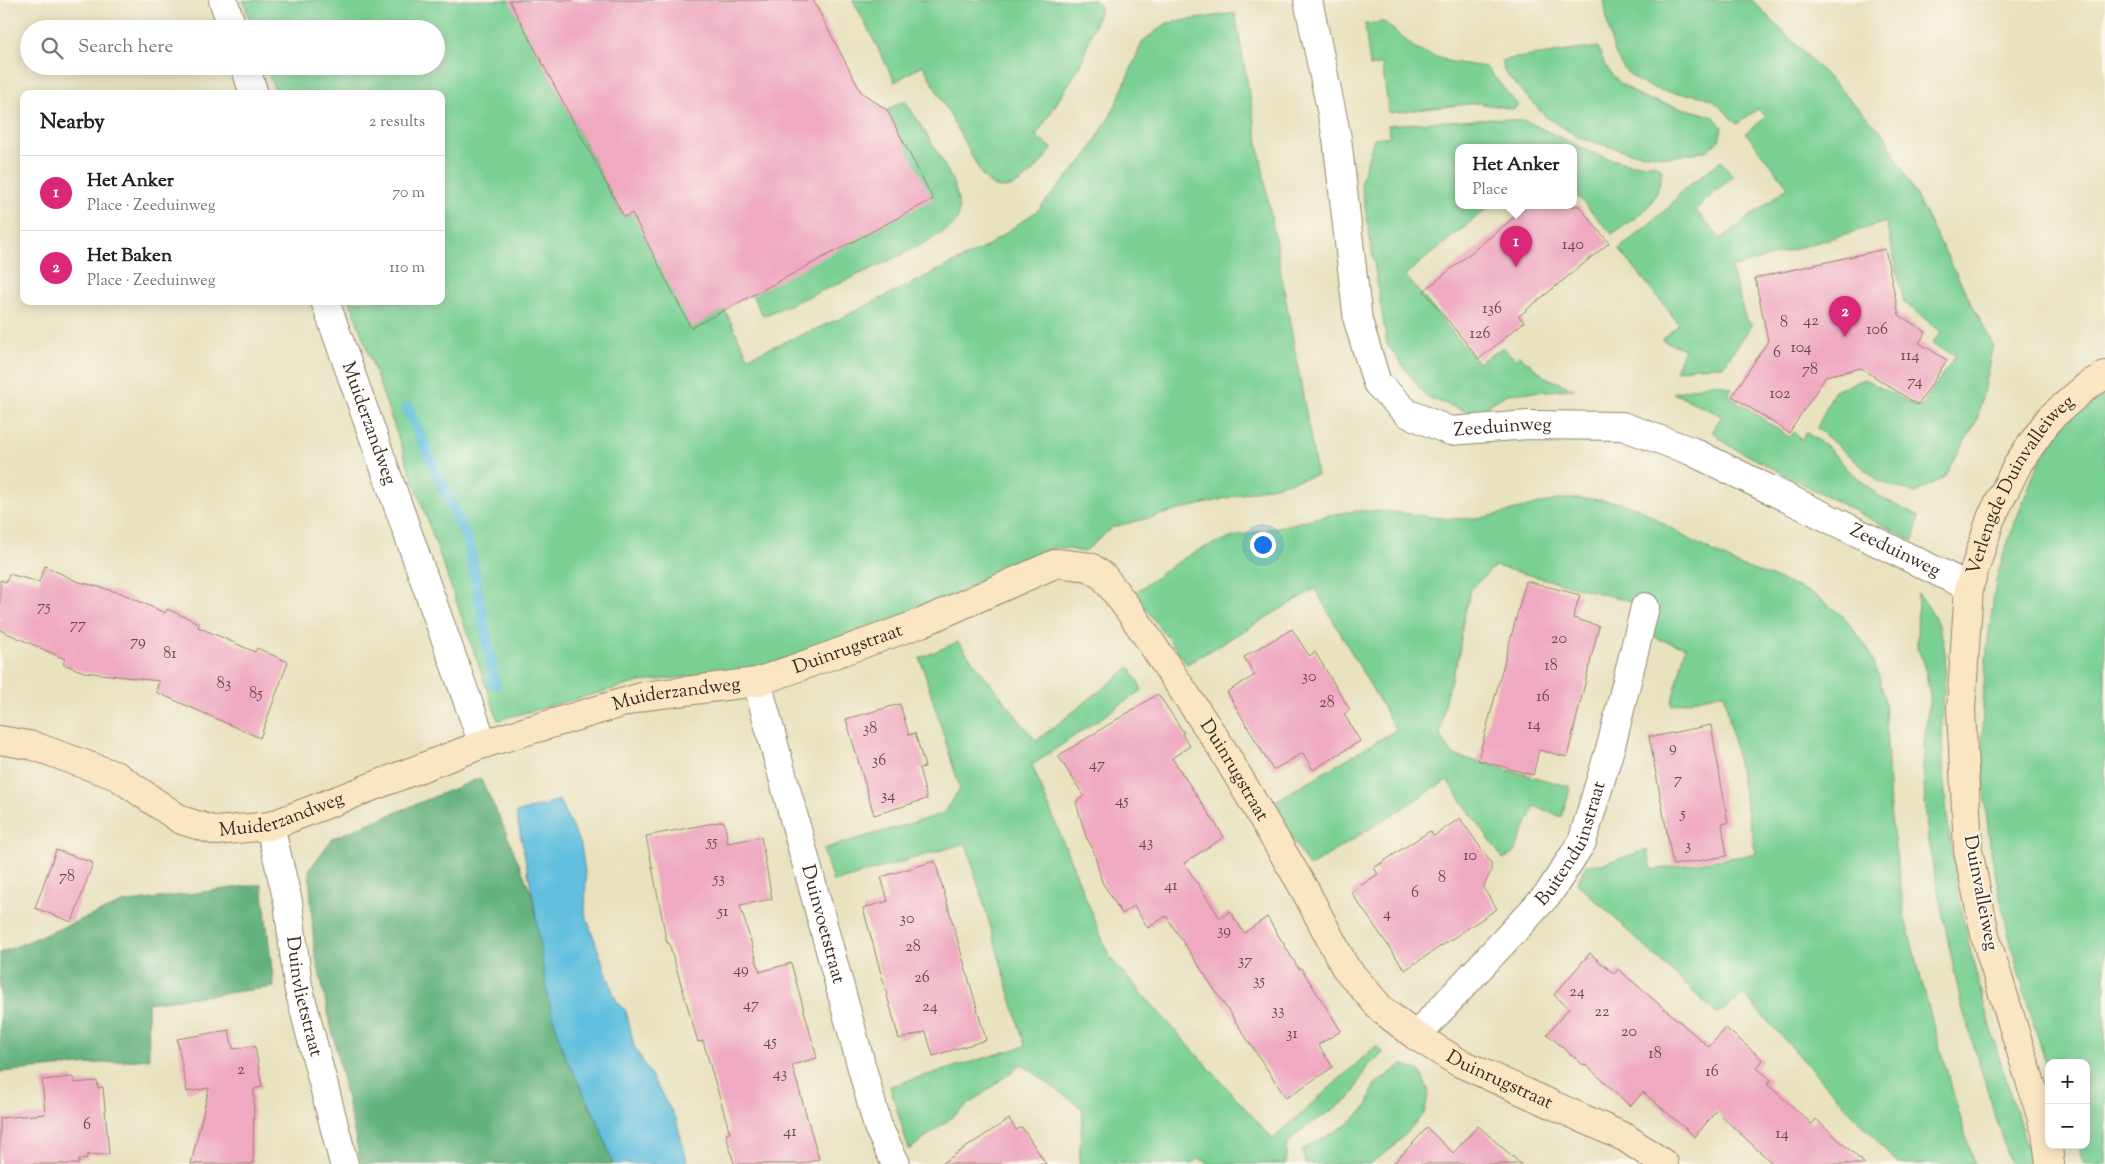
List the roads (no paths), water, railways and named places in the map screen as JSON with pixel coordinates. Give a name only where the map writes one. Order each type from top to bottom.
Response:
[{"type":"street","points":[[223,0],[229,20]]},
{"type":"street","name":"Zeeduinweg","points":[[1308,0],[1337,138],[1358,321],[1377,383],[1407,413],[1450,432],[1528,424],[1622,426],[1691,450],[1969,587]]},
{"type":"street","points":[[248,75],[253,90]]},
{"type":"street","name":"Muiderzandweg","points":[[326,305],[483,744]]},
{"type":"street","name":"Verlengde Duinvalleiweg","points":[[1969,587],[1991,518],[2019,462],[2050,418],[2087,386],[2105,374]]},
{"type":"street","name":"Duinrugstraat","points":[[757,682],[921,623],[1057,563],[1090,567],[1104,577],[1129,610],[1221,747],[1306,892],[1345,967],[1382,1010],[1416,1036],[1458,1062],[1626,1138],[1664,1164]]},
{"type":"street","name":"Duinvalleiweg","points":[[1969,587],[1961,709],[1968,850],[1986,938],[2045,1119]]},
{"type":"street","name":"Buitenduinstraat","points":[[1416,1036],[1549,893],[1582,842],[1612,742],[1645,607]]},
{"type":"street","name":"Muiderzandweg","points":[[0,740],[34,746],[117,776],[181,820],[216,831],[270,826],[483,744],[645,696],[757,682]]},
{"type":"street","name":"Duinvoetstraat","points":[[757,682],[878,1127],[896,1164]]},
{"type":"street","name":"Duinvlietstraat","points":[[270,826],[288,902],[298,986],[344,1164]]},
{"type":"street","name":"Duinvalleiweg","points":[[2050,1164],[2051,1149]]},
{"type":"street","name":"Duinvalleiweg","points":[[2060,1149],[2072,1164]]},
{"type":"water","points":[[559,800],[581,845],[586,879],[585,913],[616,1000],[626,1011],[634,1046],[676,1119],[688,1164],[613,1164],[598,1121],[564,1054],[548,999],[533,897],[516,813]]},
{"type":"waterway","points":[[407,407],[469,544],[495,684]]},
{"type":"place","name":"Het Anker","points":[[1516,267]]},
{"type":"place","name":"Het Baken","points":[[1845,337]]}]
